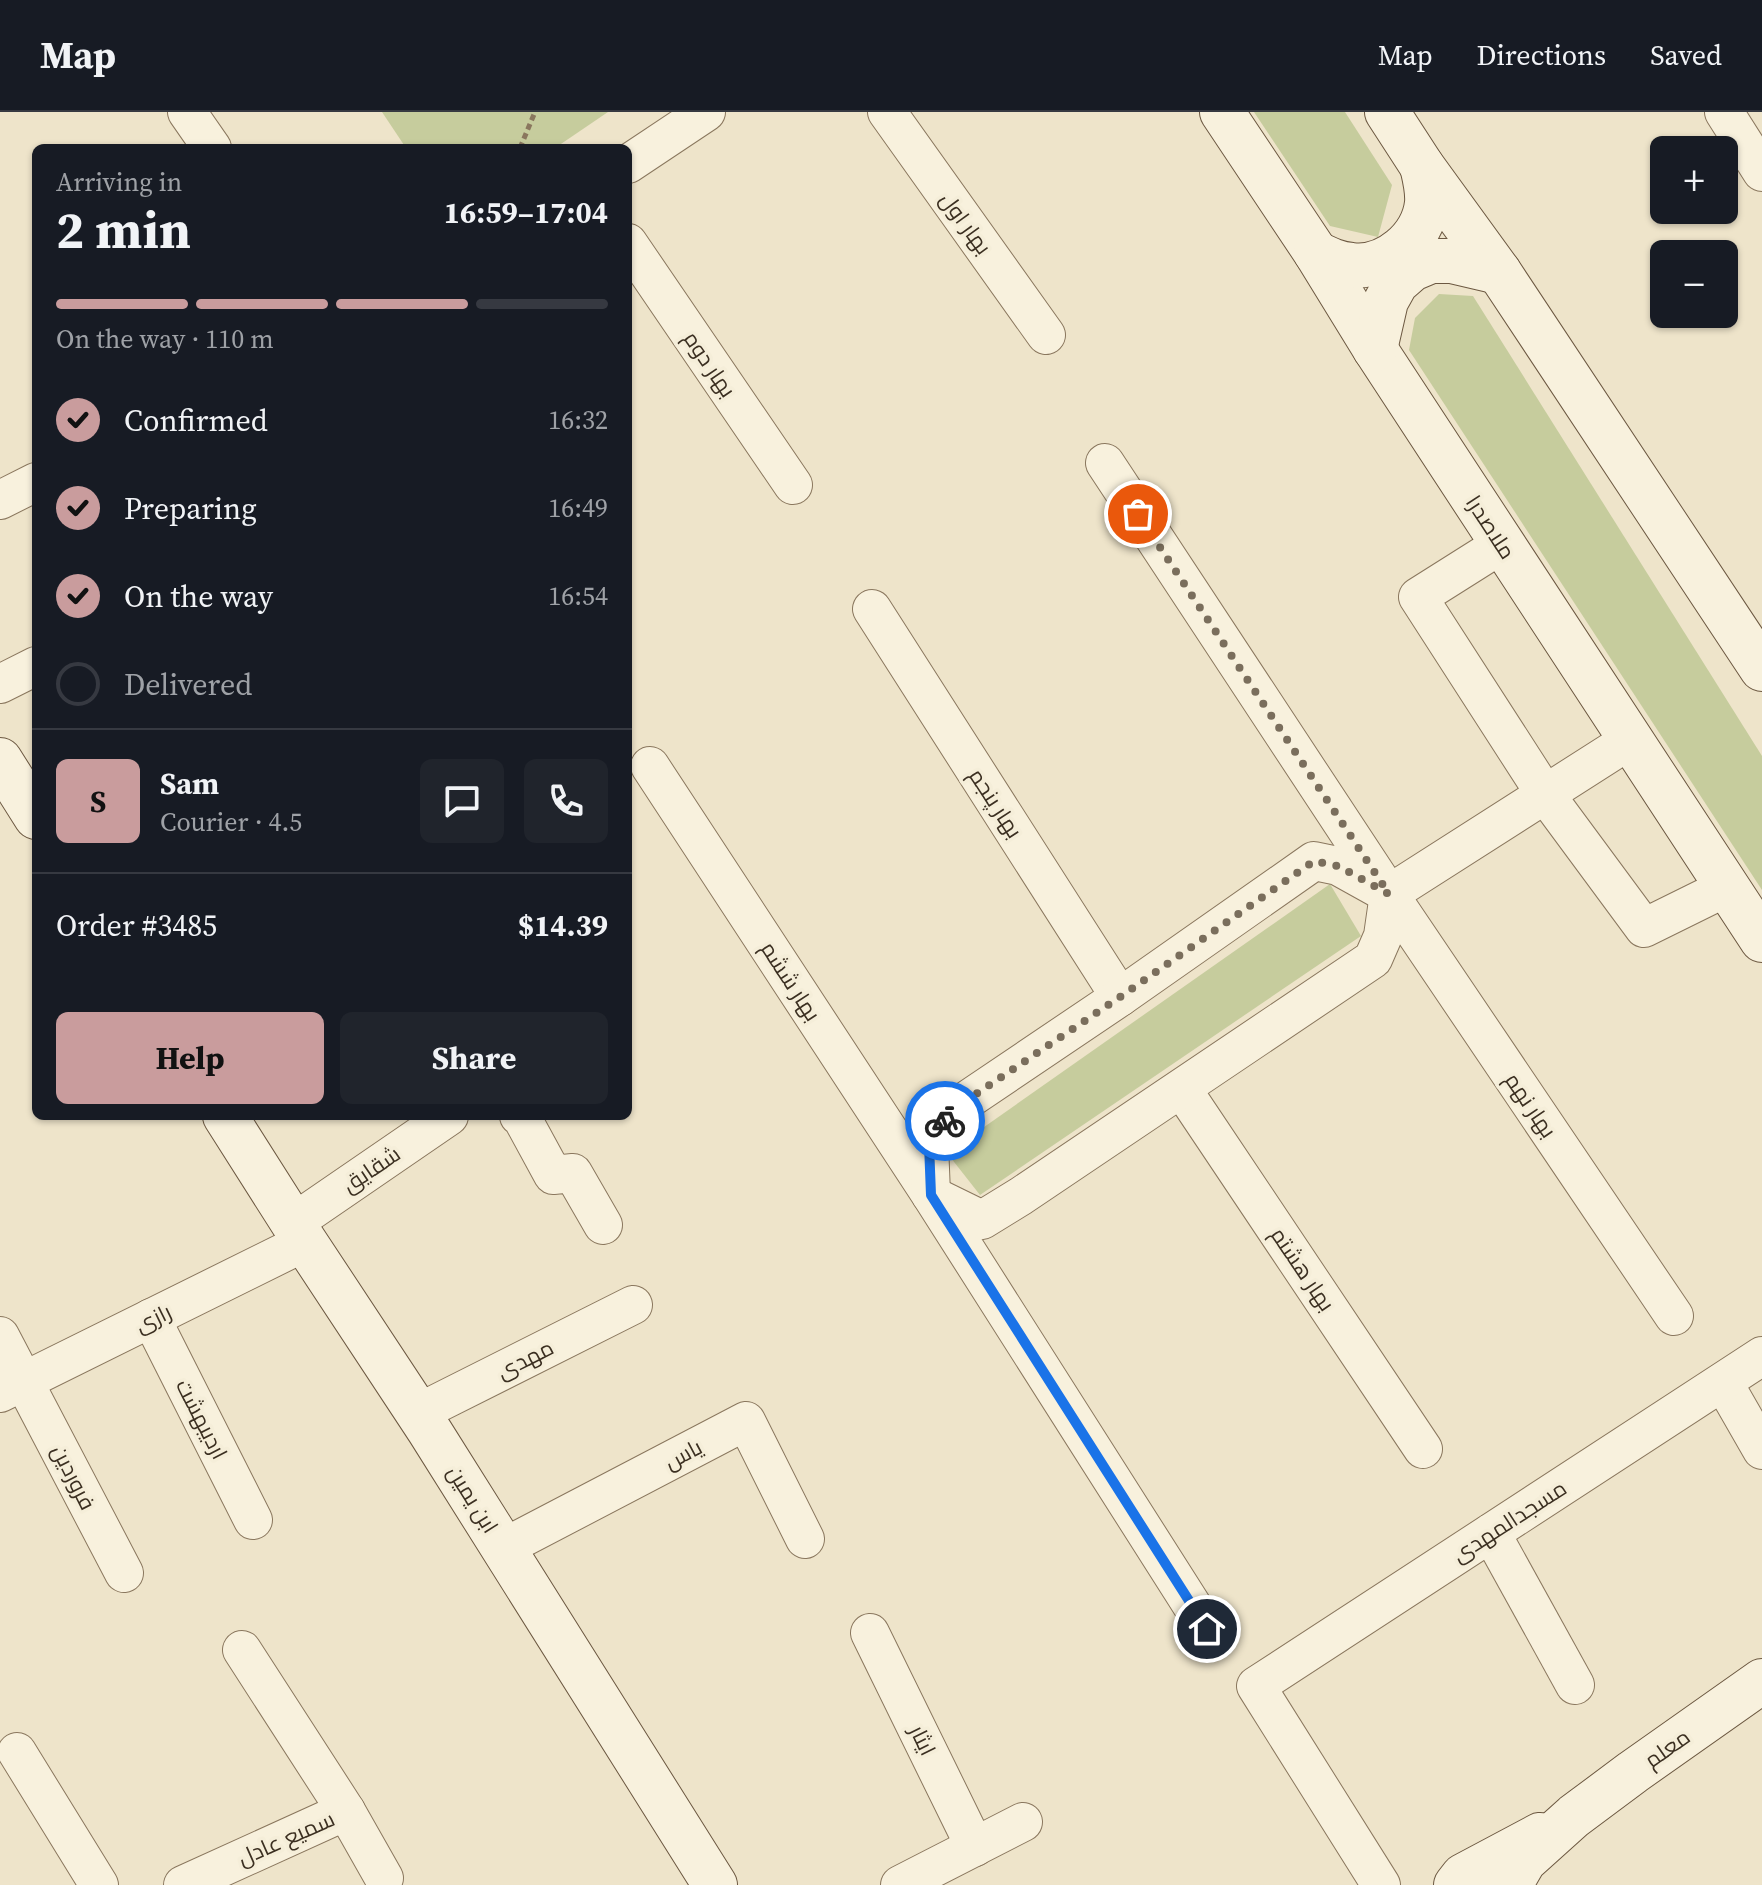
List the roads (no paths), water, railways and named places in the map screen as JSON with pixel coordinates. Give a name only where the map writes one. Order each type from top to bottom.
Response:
[{"type":"street","points":[[187,112],[209,144]]},
{"type":"street","points":[[632,161],[706,112]]},
{"type":"street","name":"بهار اول","points":[[887,112],[1046,335]]},
{"type":"street","name":"ملاصدرا","points":[[1222,112],[1762,940]]},
{"type":"street","points":[[1387,112],[1756,648]]},
{"type":"street","points":[[1724,112],[1762,172]]},
{"type":"street","points":[[1316,253],[1334,262],[1354,266],[1375,263],[1393,255],[1409,242],[1427,206],[1427,186],[1422,166]]},
{"type":"street","name":"بهار دوم","points":[[632,249],[793,485]]},
{"type":"street","points":[[1375,349],[1386,301],[1396,283],[1412,269],[1431,261],[1452,261],[1499,272]]},
{"type":"street","name":"بهار نهم","points":[[1105,463],[1389,894],[1674,1316]]},
{"type":"street","points":[[0,500],[32,484]]},
{"type":"street","points":[[1502,544],[1418,597],[1545,794],[1644,928],[1727,887]]},
{"type":"street","name":"بهار پنجم","points":[[872,609],[1120,997]]},
{"type":"street","points":[[0,684],[32,668]]},
{"type":"street","points":[[1389,894],[1338,866],[1314,861],[951,1111],[929,1144],[931,1195],[982,1220],[1373,959],[1383,936],[1389,894],[1630,740]]},
{"type":"street","points":[[0,760],[32,811]]},
{"type":"street","name":"بهار ششم","points":[[650,766],[931,1195],[1207,1629]]},
{"type":"street","name":"بهار هشتم","points":[[1182,1089],[1423,1449]]},
{"type":"street","name":"ابن یمین","points":[[228,1120],[418,1413],[715,1885]]},
{"type":"street","name":"شقایق","points":[[299,1232],[444,1120]]},
{"type":"street","points":[[523,1120],[553,1175],[573,1173],[603,1225]]},
{"type":"street","name":"رازی","points":[[12,1387],[151,1318],[299,1232]]},
{"type":"street","name":"مهدی","points":[[418,1413],[633,1305]]},
{"type":"street","name":"اردیبهشت","points":[[151,1318],[253,1520]]},
{"type":"street","name":"فروردین","points":[[0,1336],[12,1387],[124,1573]]},
{"type":"street","name":"مسجدالمهدی","points":[[1381,1885],[1256,1686],[1762,1356]]},
{"type":"street","points":[[1723,1382],[1762,1450]]},
{"type":"street","name":"یاس","points":[[503,1548],[746,1421],[805,1539]]},
{"type":"street","points":[[1491,1533],[1575,1685]]},
{"type":"street","name":"ایثار","points":[[870,1633],[975,1847]]},
{"type":"street","points":[[242,1650],[346,1811],[384,1878]]},
{"type":"street","name":"معلم","points":[[1574,1816],[1762,1681]]},
{"type":"street","points":[[17,1752],[99,1885]]},
{"type":"street","name":"سمیع عادل","points":[[183,1885],[346,1811]]},
{"type":"street","points":[[1456,1885],[1463,1876],[1574,1816]]},
{"type":"street","points":[[1510,1885],[1524,1861],[1574,1816]]},
{"type":"street","points":[[900,1885],[1023,1822]]}]
